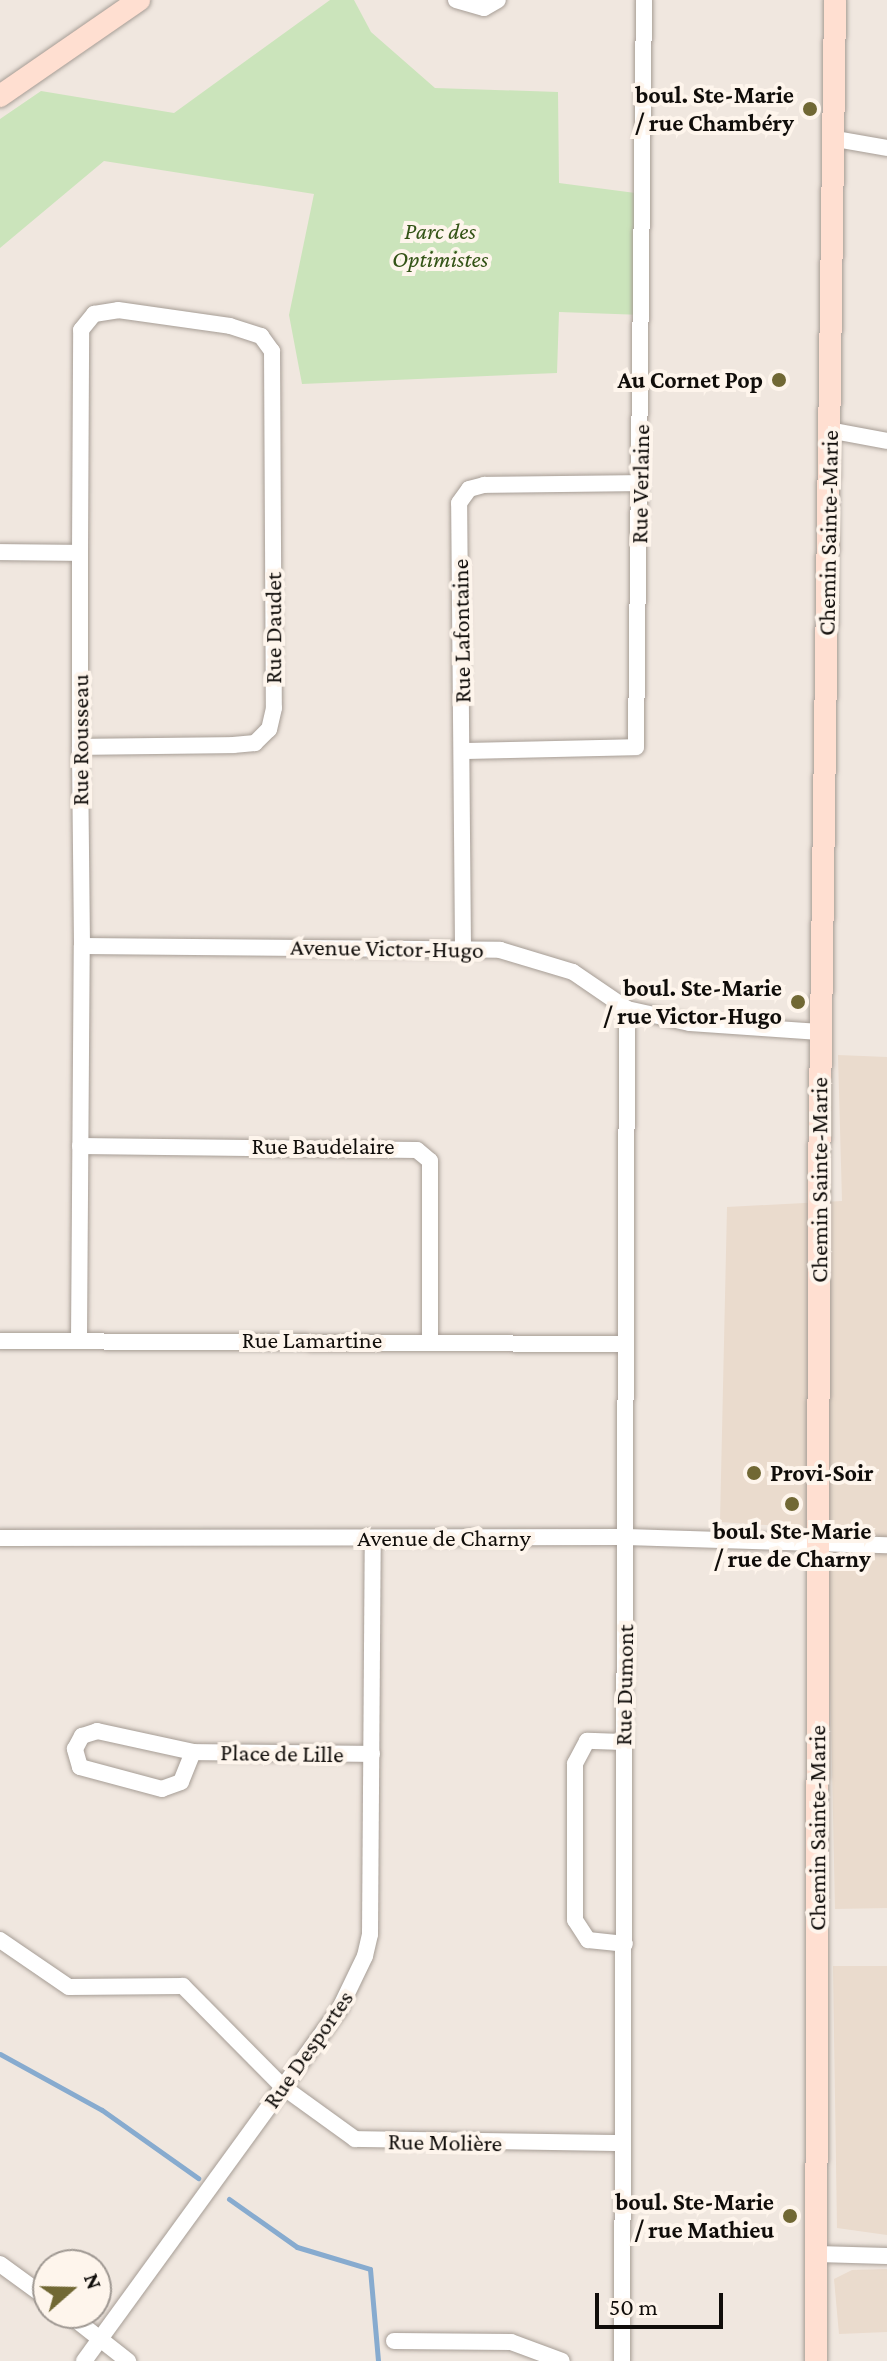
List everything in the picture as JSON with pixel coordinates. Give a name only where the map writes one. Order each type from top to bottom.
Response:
[{"type":"street","points":[[0,96],[139,0]]},
{"type":"street","points":[[456,0],[484,8],[498,0]]},
{"type":"street","name":"Rue Verlaine","points":[[463,751],[636,747],[644,0]]},
{"type":"street","name":"Chemin Sainte-Marie","points":[[816,2361],[816,1544],[820,1032],[836,139],[835,0]]},
{"type":"street","points":[[836,139],[887,148]]},
{"type":"street","name":"Rue Rousseau","points":[[79,1340],[81,330],[94,314],[118,310],[230,326],[261,336]]},
{"type":"street","name":"Rue Daudet","points":[[80,747],[255,743],[269,729],[274,708],[272,351],[261,336]]},
{"type":"street","points":[[829,430],[887,441]]},
{"type":"street","name":"Rue Lafontaine","points":[[463,947],[459,503],[469,489],[484,485],[639,483]]},
{"type":"street","points":[[0,552],[80,553]]},
{"type":"street","name":"Avenue Victor-Hugo","points":[[82,946],[463,947],[500,950],[573,972],[627,1009],[690,1023],[820,1032]]},
{"type":"street","name":"Rue Dumont","points":[[622,2361],[626,1537],[623,1344],[627,1009]]},
{"type":"street","name":"Rue Baudelaire","points":[[80,1146],[417,1150],[430,1161],[430,1340]]},
{"type":"street","name":"Rue Lamartine","points":[[0,1341],[430,1340],[623,1344]]},
{"type":"street","name":"Avenue de Charny","points":[[0,1538],[626,1537],[887,1545]]},
{"type":"street","name":"Rue Desportes","points":[[84,2361],[340,2008],[365,1956],[372,1754],[373,1538]]},
{"type":"street","name":"Place de Lille","points":[[193,1752],[181,1782],[162,1789],[80,1767],[75,1749],[82,1736],[97,1731],[193,1752],[372,1754]]},
{"type":"street","points":[[623,1742],[587,1741],[575,1764],[575,1920],[588,1940],[625,1944]]},
{"type":"street","name":"Rue Molière","points":[[0,1940],[69,1987],[183,1986],[283,2087],[355,2139],[623,2143]]},
{"type":"street","points":[[817,2254],[887,2256]]},
{"type":"street","points":[[0,2264],[32,2287]]},
{"type":"street","points":[[89,2329],[128,2361]]},
{"type":"street","points":[[394,2341],[511,2342],[562,2361]]},
{"type":"shaded area","points":[[838,1055],[887,1057],[887,1908],[835,1909],[827,1529],[720,1522],[727,1207],[842,1201]]},
{"type":"shaded area","points":[[833,1966],[887,1966],[887,2235],[837,2228]]},
{"type":"shaded area","points":[[887,2269],[887,2332],[839,2334],[834,2279],[852,2270]]},
{"type":"green space","name":"Parc des Optimistes","points":[[330,0],[354,0],[371,32],[435,88],[558,92],[559,183],[643,194],[643,315],[559,312],[557,373],[302,384],[289,315],[314,194],[104,161],[0,248],[0,119],[41,91],[174,113]]},
{"type":"waterway","points":[[0,2054],[102,2110],[198,2178]]},
{"type":"waterway","points":[[229,2199],[297,2247],[370,2269],[378,2361]]},
{"type":"place","name":"boul. Ste-Marie / rue Chambéry","points":[[810,109]]},
{"type":"place","name":"Au Cornet Pop","points":[[779,380]]},
{"type":"place","name":"boul. Ste-Marie / rue Victor-Hugo","points":[[798,1002]]},
{"type":"place","name":"Provi-Soir","points":[[754,1473]]},
{"type":"place","name":"boul. Ste-Marie / rue de Charny","points":[[792,1504]]},
{"type":"place","name":"boul. Ste-Marie / rue Mathieu","points":[[790,2216]]}]
